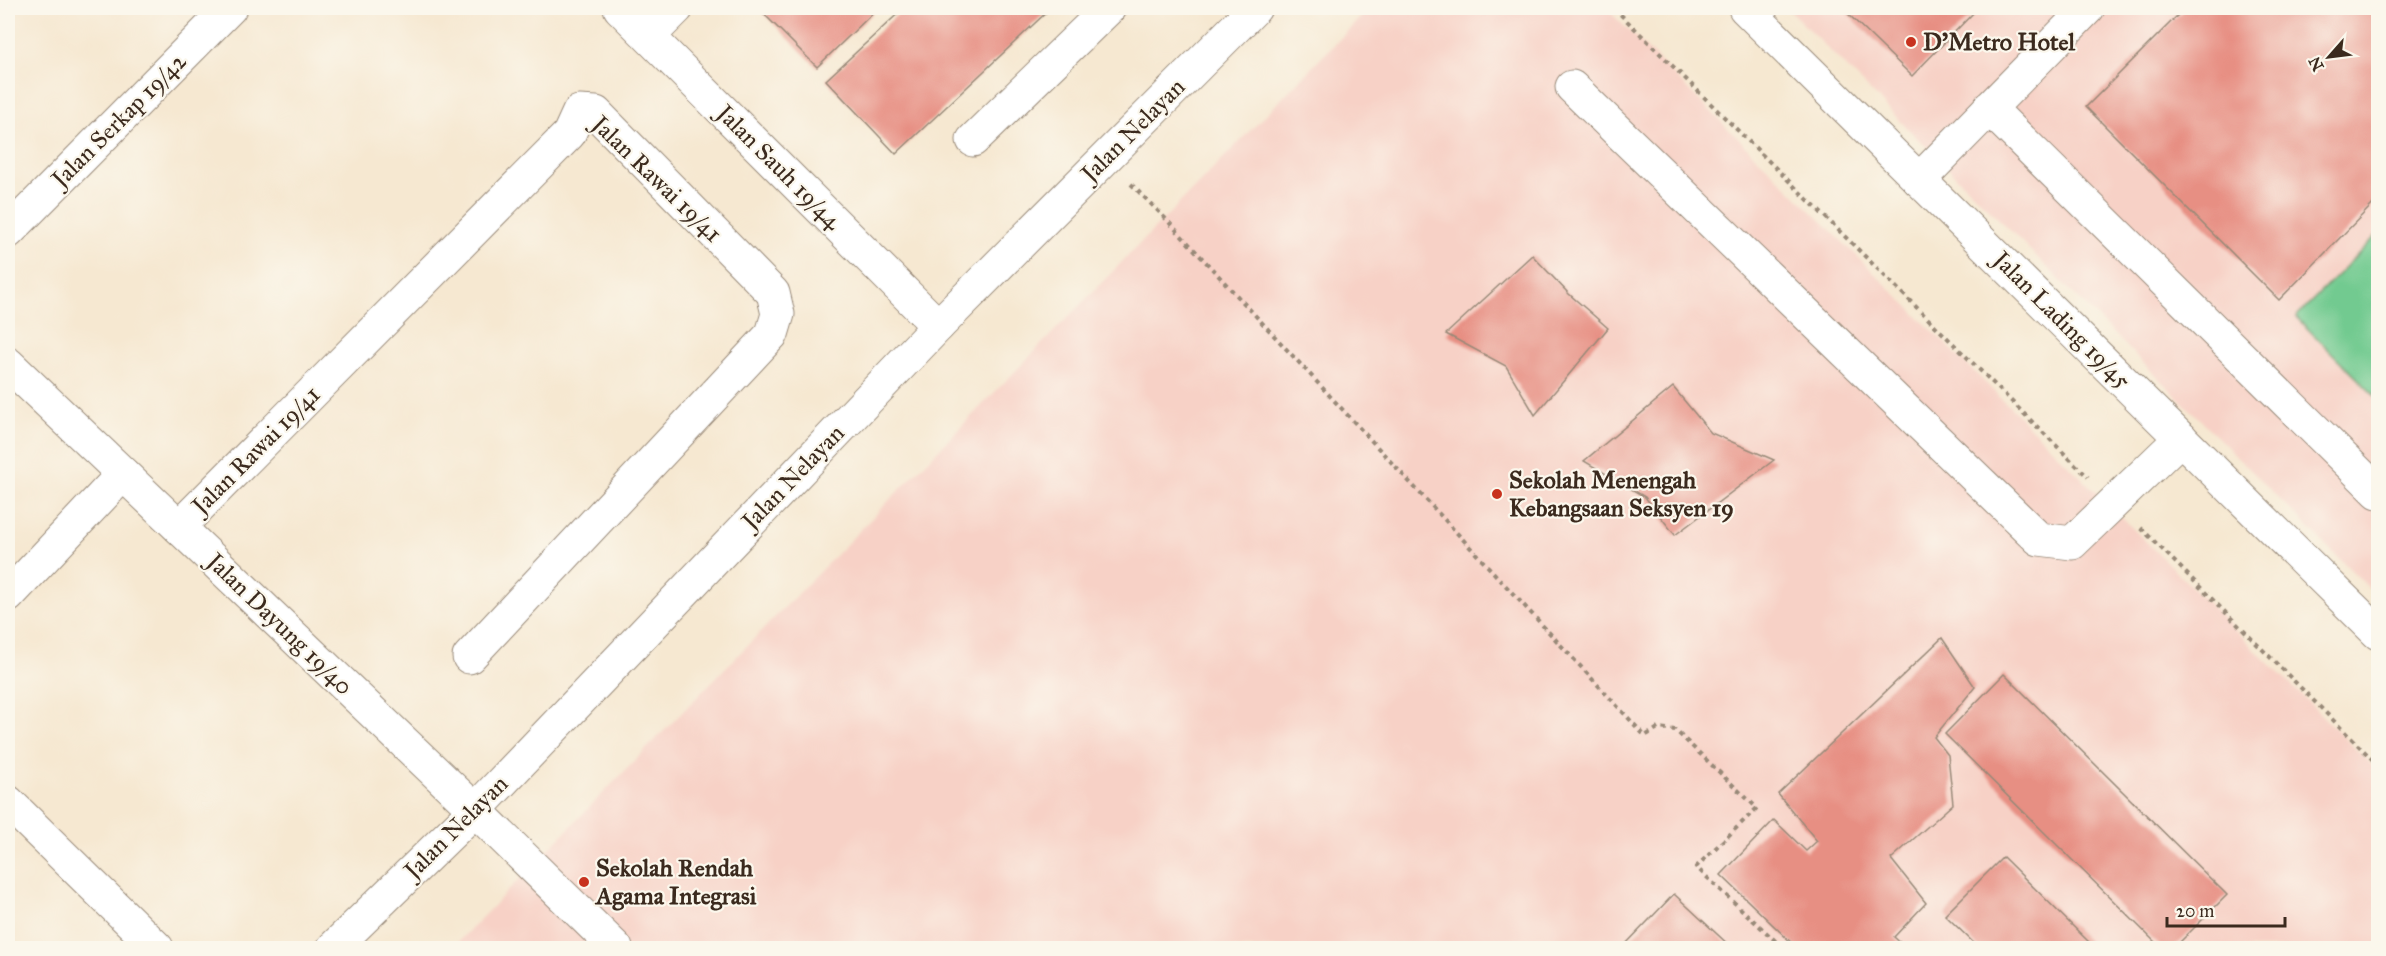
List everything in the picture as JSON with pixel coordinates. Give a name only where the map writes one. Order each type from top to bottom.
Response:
[{"type":"street","name":"Jalan Serkap 19/42","points":[[8,232],[230,8]]},
{"type":"street","name":"Jalan Sauh 19/44","points":[[620,8],[938,326]]},
{"type":"street","points":[[649,36],[677,8]]},
{"type":"street","points":[[973,140],[1109,8]]},
{"type":"street","name":"Jalan Nelayan","points":[[333,948],[475,810],[938,326],[1255,8]]},
{"type":"street","points":[[1919,180],[2088,8]]},
{"type":"street","name":"Jalan Lading 19/45","points":[[1749,9],[2181,438],[2374,620]]},
{"type":"street","points":[[1572,87],[2039,539],[2072,543],[2181,438]]},
{"type":"street","points":[[1989,108],[2379,492]]},
{"type":"street","name":"Jalan Rawai 19/41","points":[[179,527],[569,134],[579,112],[596,114],[773,293],[778,314],[772,334],[469,657]]},
{"type":"street","name":"Jalan Dayung 19/40","points":[[8,364],[475,810],[616,948]]},
{"type":"street","points":[[8,596],[123,474]]},
{"type":"street","points":[[8,802],[157,948]]},
{"type":"path","points":[[1614,8],[2379,765]]},
{"type":"path","points":[[1105,158],[1165,218],[1645,736],[1658,728],[1675,730],[1756,808],[1696,867],[1783,948]]},
{"type":"shaded area","name":"Sekolah Menengah Kebangsaan Seksyen 19","points":[[1370,8],[1606,8],[2378,771],[2378,948],[452,948]]},
{"type":"shaded area","points":[[1787,8],[2378,8],[2378,597]]},
{"type":"green space","points":[[2378,234],[2378,399],[2296,317]]},
{"type":"building","points":[[758,8],[878,8],[817,67]]},
{"type":"building","points":[[904,8],[1051,8],[896,154],[826,80]]},
{"type":"building","name":"D'Metro Hotel","points":[[1842,8],[1978,8],[1912,76]]},
{"type":"building","points":[[2185,8],[2378,8],[2378,199],[2279,300],[2086,107]]},
{"type":"building","points":[[1532,255],[1569,294],[1608,328],[1535,415],[1506,366],[1446,334]]},
{"type":"building","points":[[1673,387],[1711,433],[1774,460],[1675,535],[1645,497],[1584,461]]},
{"type":"building","points":[[1942,638],[1975,687],[1934,737],[1948,755],[1953,804],[1891,859],[1926,903],[1894,937],[1906,948],[1797,948],[1721,875],[1774,820],[1806,851],[1817,841],[1778,794]]},
{"type":"building","points":[[2004,674],[2227,895],[2174,948],[2161,948],[1945,734]]},
{"type":"building","points":[[2003,857],[2095,948],[1979,948],[1945,915]]},
{"type":"building","points":[[1674,894],[1732,948],[1622,948]]},
{"type":"place","name":"D'Metro Hotel","points":[[1911,42]]},
{"type":"place","name":"Sekolah Menengah Kebangsaan Seksyen 19","points":[[1497,494]]},
{"type":"place","name":"Sekolah Rendah Agama Integrasi","points":[[584,882]]}]
